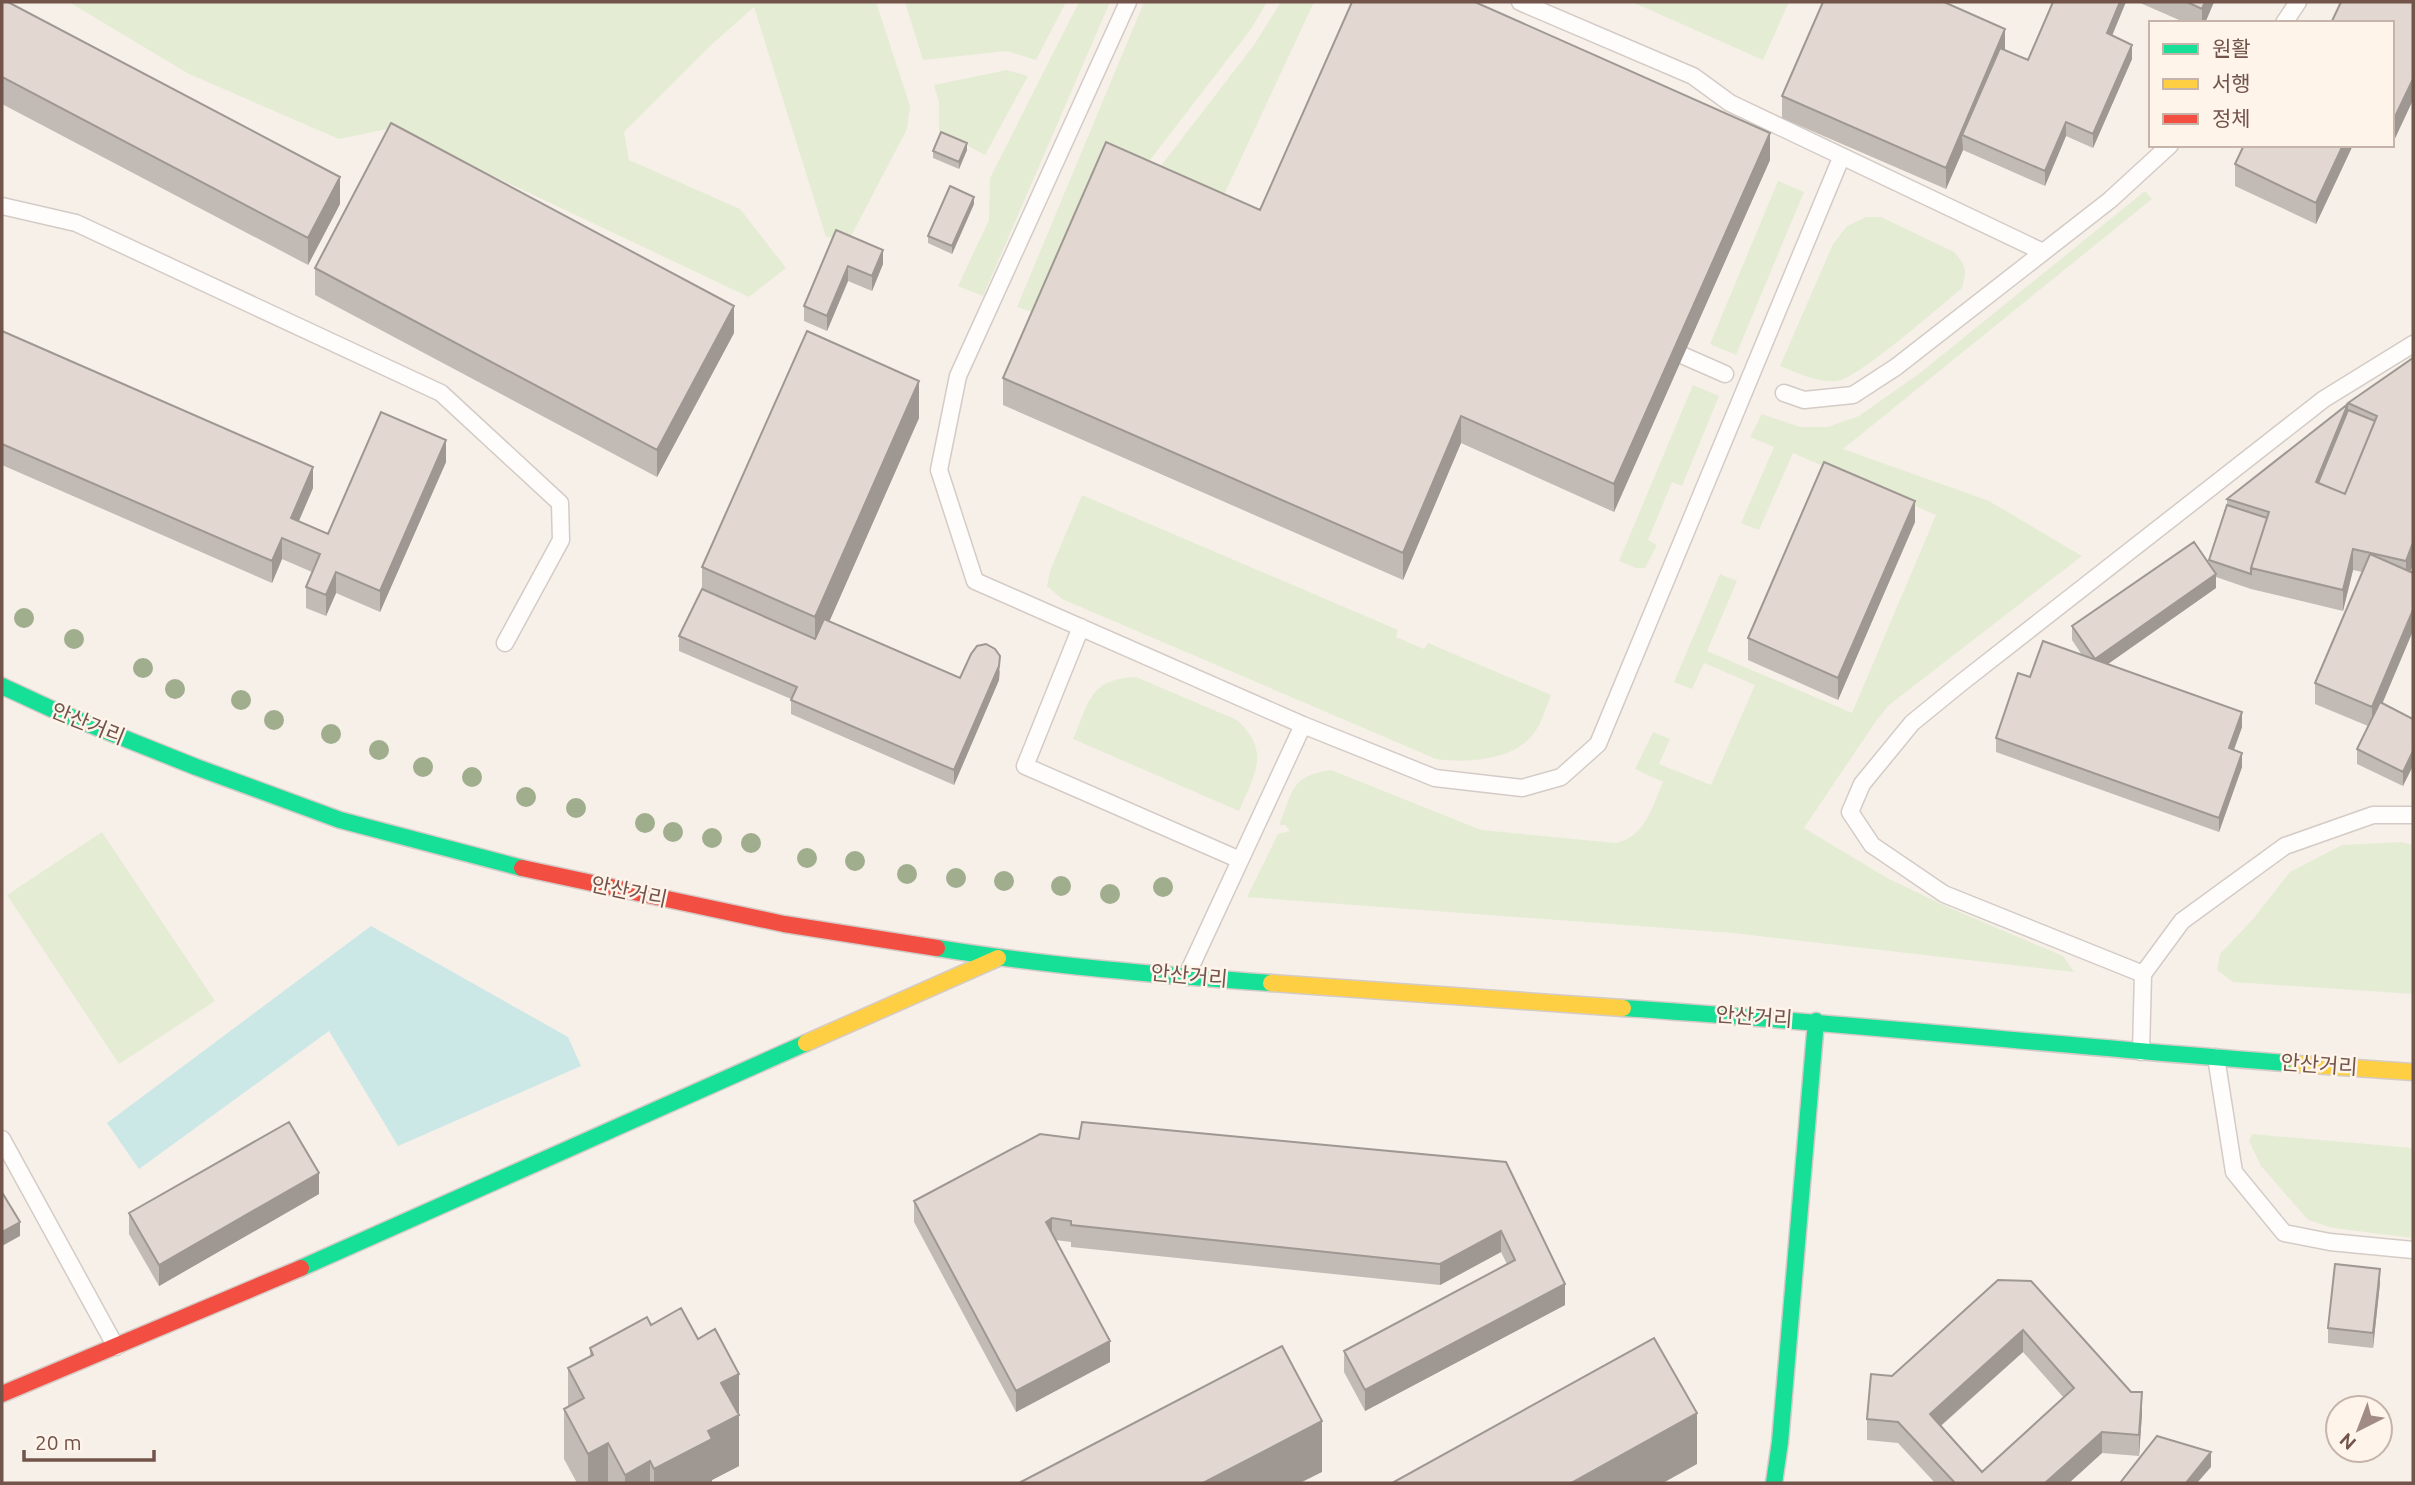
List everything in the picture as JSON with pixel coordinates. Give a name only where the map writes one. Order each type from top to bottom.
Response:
[{"type":"main road","name":"안산거리","points":[[2,686],[56,711],[196,767],[328,816],[459,853],[588,884],[784,924],[998,958],[1186,977],[1816,1021],[2141,1052],[2413,1073]]},
{"type":"main road","points":[[2,1394],[271,1281],[998,958]]},
{"type":"main road","points":[[1774,1483],[1780,1442],[1816,1021]]},
{"type":"lane","points":[[1128,2],[958,376],[939,470],[975,581],[1303,725],[1435,778],[1522,788],[1562,777],[1598,744],[1841,158]]},
{"type":"lane","points":[[1520,2],[1693,76],[1730,103],[2043,252]]},
{"type":"lane","points":[[2285,21],[2298,2]]},
{"type":"lane","points":[[1784,393],[1804,400],[1853,395],[1896,367],[2110,200],[2168,147]]},
{"type":"lane","points":[[2,206],[76,223],[441,393],[560,503],[561,540],[505,643]]},
{"type":"lane","points":[[2143,974],[1944,894],[1872,845],[1850,812],[1862,783],[1912,723],[1961,683],[2324,399],[2413,344]]},
{"type":"lane","points":[[1684,356],[1725,374]]},
{"type":"lane","points":[[1081,627],[1025,766],[1240,860]]},
{"type":"lane","points":[[1186,977],[1303,725]]},
{"type":"lane","points":[[2141,1052],[2143,974],[2182,921],[2285,846],[2373,815],[2413,816]]},
{"type":"lane","points":[[2216,1057],[2234,1172],[2284,1233],[2330,1242],[2413,1250]]},
{"type":"lane","points":[[2,1139],[116,1347]]},
{"type":"green space","points":[[69,2],[876,2],[910,106],[907,129],[850,238],[826,237],[754,7],[710,46],[624,132],[629,160],[740,209],[786,268],[749,297],[392,128],[339,139],[189,74]]},
{"type":"green space","points":[[905,2],[1066,2],[1036,60],[1007,51],[923,60]]},
{"type":"green space","points":[[1079,2],[1110,2],[983,296],[958,286],[989,220],[990,178]]},
{"type":"green space","points":[[1144,2],[1267,2],[1251,29],[1143,169],[1039,314],[1017,307]]},
{"type":"green space","points":[[1281,2],[1314,2],[1216,212],[1157,171],[1254,45]]},
{"type":"green space","points":[[1632,2],[1789,2],[1763,60]]},
{"type":"green space","points":[[1007,70],[1028,76],[985,155],[939,130],[939,102],[934,85]]},
{"type":"green space","points":[[1778,181],[1804,192],[1736,355],[1710,344]]},
{"type":"green space","points":[[2145,191],[2152,199],[1843,449],[1989,501],[2082,556],[1889,705],[1804,828],[1887,878],[2063,956],[2074,972],[1733,933],[1247,897],[1278,834],[1290,831],[1285,825],[1279,825],[1295,787],[1308,776],[1318,773],[1331,770],[1481,830],[1616,843],[1626,840],[1641,828],[1663,782],[1635,769],[1653,732],[1670,739],[1659,764],[1711,785],[1755,685],[1704,663],[1692,689],[1674,682],[1720,574],[1737,581],[1707,651],[1852,713],[1936,515],[1793,453],[1759,530],[1741,523],[1774,447],[1750,437],[1762,414],[1800,427],[1828,427],[1859,416],[1920,373]]},
{"type":"green space","points":[[1866,217],[1881,217],[1954,252],[1965,269],[1962,288],[1919,325],[1848,377],[1837,381],[1822,380],[1780,366],[1833,244],[1847,226]]},
{"type":"green space","points":[[1693,385],[1719,396],[1682,486],[1672,482],[1648,540],[1657,545],[1645,568],[1636,568],[1619,561]]},
{"type":"green space","points":[[1082,495],[1398,630],[1396,637],[1424,649],[1428,643],[1551,695],[1539,725],[1532,736],[1519,747],[1497,756],[1459,761],[1436,759],[1062,599],[1047,586],[1050,571]]},
{"type":"green space","points":[[1136,677],[1237,720],[1248,732],[1257,753],[1257,764],[1239,811],[1073,739],[1088,703],[1100,687],[1109,682]]},
{"type":"green space","points":[[102,832],[215,1001],[119,1064],[7,895]]},
{"type":"green space","points":[[2402,842],[2413,845],[2413,994],[2233,982],[2217,970],[2220,954],[2253,919],[2290,872],[2342,845]]},
{"type":"green space","points":[[2252,1134],[2413,1148],[2413,1238],[2333,1228],[2308,1220],[2261,1166],[2249,1141]]},
{"type":"water","points":[[371,926],[568,1037],[581,1066],[398,1146],[329,1031],[139,1169],[107,1123]]},
{"type":"building","points":[[2,2],[8,2],[340,177],[308,238],[2,77]]},
{"type":"building","points":[[1352,2],[1475,2],[1770,133],[1614,484],[1461,416],[1403,553],[1003,378],[1106,142],[1260,210]]},
{"type":"building","points":[[1823,2],[1944,2],[2005,29],[1946,168],[1782,96]]},
{"type":"building","points":[[2053,2],[2120,2],[2107,33],[2132,45],[2093,134],[2066,122],[2045,171],[1962,135],[2000,48],[2028,60]]},
{"type":"building","points":[[2187,2],[2205,2],[2202,9]]},
{"type":"building","points":[[2341,2],[2413,2],[2413,79],[2394,119],[2394,21],[2332,21]]},
{"type":"building","points":[[391,123],[734,306],[657,450],[315,268]]},
{"type":"building","points":[[941,132],[967,143],[959,162],[933,151]]},
{"type":"building","points":[[2243,147],[2342,147],[2316,203],[2235,164]]},
{"type":"building","points":[[950,186],[974,197],[952,246],[928,236]]},
{"type":"building","points":[[836,230],[883,250],[872,276],[848,266],[827,316],[804,306]]},
{"type":"building","points":[[2,331],[313,467],[291,518],[328,534],[381,412],[446,440],[380,591],[336,572],[326,595],[306,587],[320,554],[282,538],[272,561],[2,444]]},
{"type":"building","points":[[807,331],[919,381],[815,617],[702,567]]},
{"type":"building","points":[[2413,358],[2413,546],[2406,561],[2353,549],[2343,590],[2251,568],[2269,512],[2227,499],[2348,404],[2316,482],[2345,494],[2377,416],[2348,403]]},
{"type":"building","points":[[2348,410],[2375,421],[2345,494],[2318,483]]},
{"type":"building","points":[[1824,462],[1915,501],[1838,678],[1748,638]]},
{"type":"building","points":[[2227,505],[2267,518],[2251,574],[2209,560]]},
{"type":"building","points":[[2194,542],[2216,574],[2095,659],[2072,626]]},
{"type":"building","points":[[2370,554],[2413,573],[2413,610],[2372,707],[2315,683]]},
{"type":"building","points":[[702,589],[815,639],[824,619],[960,678],[977,646],[986,644],[995,649],[1000,656],[999,666],[954,770],[791,700],[797,687],[679,636]]},
{"type":"building","points":[[2043,641],[2242,712],[2229,748],[2242,753],[2219,818],[1996,738],[2018,673],[2030,677]]},
{"type":"building","points":[[2380,702],[2413,719],[2413,751],[2403,772],[2357,749]]},
{"type":"building","points":[[289,1122],[319,1173],[159,1265],[129,1213]]},
{"type":"building","points":[[1082,1122],[1506,1162],[1565,1284],[1365,1390],[1344,1351],[1515,1260],[1501,1231],[1440,1264],[1071,1225],[1071,1221],[1052,1218],[1046,1222],[1110,1341],[1016,1391],[914,1201],[1040,1134],[1079,1139]]},
{"type":"building","points":[[2,1195],[20,1222],[2,1232]]},
{"type":"building","points":[[2335,1264],[2380,1269],[2373,1333],[2328,1328]]},
{"type":"building","points":[[1998,1280],[2031,1281],[2131,1392],[2142,1392],[2139,1435],[2102,1432],[2045,1483],[1955,1483],[1898,1422],[1867,1419],[1871,1374],[1892,1376]],"holes":[[[2023,1330],[2074,1388],[1982,1472],[1930,1414]]]},
{"type":"building","points":[[681,1308],[698,1339],[715,1329],[739,1374],[721,1383],[739,1415],[708,1431],[712,1439],[654,1469],[650,1461],[625,1475],[608,1443],[588,1454],[564,1409],[584,1398],[568,1368],[593,1355],[590,1348],[647,1317],[651,1325]]},
{"type":"building","points":[[1654,1338],[1697,1413],[1571,1483],[1392,1483]]},
{"type":"building","points":[[1282,1346],[1322,1421],[1203,1483],[1019,1483]]},
{"type":"building","points":[[2157,1436],[2211,1452],[2186,1483],[2120,1483]]},
{"type":"traffic: fast","points":[[2,686],[56,711],[196,767],[340,820],[522,868]]},
{"type":"traffic: fast","points":[[937,948],[1062,965],[1271,983]]},
{"type":"traffic: fast","points":[[1623,1008],[2298,1064]]},
{"type":"traffic: fast","points":[[1774,1483],[1780,1442],[1816,1021]]},
{"type":"traffic: fast","points":[[301,1268],[806,1043]]},
{"type":"traffic: slow","points":[[806,1043],[998,958]]},
{"type":"traffic: slow","points":[[1271,983],[1623,1008]]},
{"type":"traffic: slow","points":[[2298,1064],[2413,1072]]},
{"type":"traffic: jam","points":[[522,868],[784,924],[937,948]]},
{"type":"traffic: jam","points":[[2,1394],[301,1268]]}]
